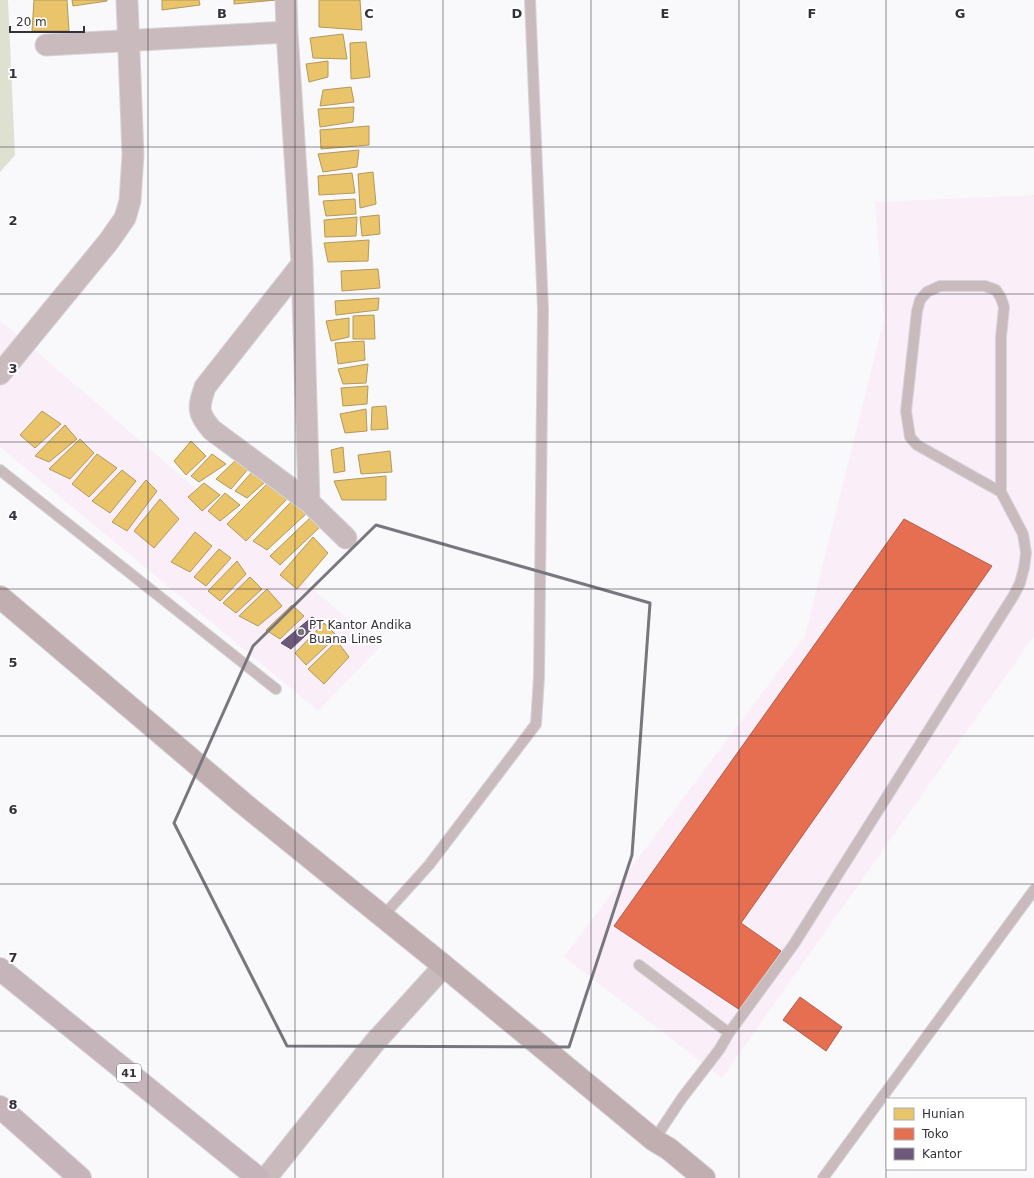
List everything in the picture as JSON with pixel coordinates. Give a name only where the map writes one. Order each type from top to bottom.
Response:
[{"type":"highway","name":"41","points":[[0,969],[258,1178]]},
{"type":"highway","points":[[0,1107],[80,1178]]},
{"type":"street","points":[[0,374],[110,241],[125,218],[130,201],[133,155],[127,0]]},
{"type":"street","points":[[286,0],[302,264],[309,502]]},
{"type":"street","points":[[46,45],[128,39],[287,32]]},
{"type":"street","points":[[302,264],[205,387],[201,399],[200,410],[204,421],[212,430],[309,502],[346,538]]},
{"type":"street","points":[[0,597],[244,804],[383,916],[654,1140],[669,1149],[704,1178]]},
{"type":"street","points":[[266,1178],[375,1042],[444,966]]},
{"type":"lane","points":[[383,916],[429,865],[536,724],[539,677],[544,309],[530,0]]},
{"type":"lane","points":[[654,1140],[682,1098],[719,1050],[729,1032],[794,944],[1014,595],[1020,583],[1026,554],[1023,534],[1001,492],[1001,337],[1004,307],[996,290],[985,286],[940,286],[927,292],[920,300],[917,311],[906,411],[910,437],[917,445],[1001,492]]},
{"type":"lane","points":[[0,470],[276,689]]},
{"type":"lane","points":[[823,1178],[1034,890]]},
{"type":"lane","points":[[639,965],[729,1032]]},
{"type":"highlighted area","points":[[376,525],[650,603],[632,855],[569,1047],[287,1046],[174,823],[253,646]]},
{"type":"shaded area","points":[[1034,195],[1034,636],[722,1078],[564,957],[805,636],[884,319],[875,202]]},
{"type":"shaded area","points":[[0,320],[380,647],[318,711],[0,447]]},
{"type":"green space","points":[[0,0],[8,0],[15,155],[0,172]]},
{"type":"building: Hunian","points":[[34,0],[67,0],[69,31],[32,31]]},
{"type":"building: Hunian","points":[[72,0],[107,0],[107,1],[73,6]]},
{"type":"building: Hunian","points":[[162,0],[199,0],[200,5],[162,10]]},
{"type":"building: Hunian","points":[[234,0],[276,0],[234,4]]},
{"type":"building: Hunian","points":[[319,0],[360,0],[362,30],[319,27]]},
{"type":"building: Hunian","points":[[343,34],[347,59],[313,58],[310,38]]},
{"type":"building: Hunian","points":[[366,42],[370,77],[351,79],[350,43]]},
{"type":"building: Hunian","points":[[328,61],[328,77],[309,82],[306,64]]},
{"type":"building: Hunian","points":[[351,87],[354,102],[320,106],[323,90]]},
{"type":"building: Hunian","points":[[354,107],[353,122],[320,127],[318,109]]},
{"type":"building: Hunian","points":[[369,126],[369,145],[321,149],[320,130]]},
{"type":"building: Hunian","points":[[359,150],[357,167],[323,172],[318,154]]},
{"type":"building: Hunian","points":[[373,172],[376,204],[360,208],[358,174]]},
{"type":"building: Hunian","points":[[352,173],[355,193],[319,195],[318,176]]},
{"type":"building: Hunian","points":[[355,199],[356,214],[326,216],[323,201]]},
{"type":"building: Hunian","points":[[379,215],[380,234],[362,236],[360,217]]},
{"type":"building: Hunian","points":[[357,217],[356,236],[325,237],[324,220]]},
{"type":"building: Hunian","points":[[369,240],[368,261],[328,262],[324,243]]},
{"type":"building: Hunian","points":[[378,269],[380,288],[342,291],[341,271]]},
{"type":"building: Hunian","points":[[379,298],[378,310],[336,315],[335,301]]},
{"type":"building: Hunian","points":[[374,315],[375,339],[353,339],[353,316]]},
{"type":"building: Hunian","points":[[349,318],[349,337],[331,341],[326,321]]},
{"type":"building: Hunian","points":[[364,341],[365,360],[338,364],[335,343]]},
{"type":"building: Hunian","points":[[368,364],[366,383],[343,384],[338,369]]},
{"type":"building: Hunian","points":[[368,386],[367,404],[343,406],[341,388]]},
{"type":"building: Hunian","points":[[386,406],[388,429],[371,430],[372,407]]},
{"type":"building: Hunian","points":[[366,409],[367,431],[345,433],[340,414]]},
{"type":"building: Hunian","points":[[42,411],[61,424],[35,448],[20,435]]},
{"type":"building: Hunian","points":[[65,425],[77,439],[49,462],[35,456]]},
{"type":"building: Hunian","points":[[80,439],[94,453],[70,479],[49,469]]},
{"type":"building: Hunian","points":[[191,441],[206,456],[186,475],[174,461]]},
{"type":"building: Hunian","points":[[343,447],[345,471],[334,473],[331,450]]},
{"type":"building: Hunian","points":[[390,451],[392,472],[361,474],[358,455]]},
{"type":"building: Hunian","points":[[97,454],[117,468],[89,497],[72,484]]},
{"type":"building: Hunian","points":[[212,454],[226,464],[199,482],[191,476]]},
{"type":"building: Hunian","points":[[238,458],[249,468],[231,489],[216,479]]},
{"type":"building: Hunian","points":[[122,470],[136,481],[110,513],[92,501]]},
{"type":"building: Hunian","points":[[253,471],[265,482],[247,498],[235,491]]},
{"type":"building: Hunian","points":[[386,476],[386,500],[342,500],[334,481]]},
{"type":"building: Hunian","points":[[146,480],[157,491],[127,531],[112,522]]},
{"type":"building: Hunian","points":[[204,483],[220,495],[202,511],[188,497]]},
{"type":"building: Hunian","points":[[268,483],[289,497],[246,541],[227,524]]},
{"type":"building: Hunian","points":[[225,493],[240,505],[220,521],[208,511]]},
{"type":"building: Hunian","points":[[160,499],[179,519],[154,548],[134,531]]},
{"type":"building: Hunian","points":[[293,500],[307,513],[267,550],[253,541]]},
{"type":"building: Hunian","points":[[312,516],[322,525],[280,565],[270,556]]},
{"type":"building: Hunian","points":[[195,532],[212,546],[190,572],[171,562]]},
{"type":"building: Hunian","points":[[313,537],[328,553],[297,589],[280,575]]},
{"type":"building: Hunian","points":[[219,549],[231,558],[206,586],[194,577]]},
{"type":"building: Hunian","points":[[237,561],[246,574],[220,601],[208,591]]},
{"type":"building: Hunian","points":[[250,577],[262,589],[236,613],[223,603]]},
{"type":"building: Hunian","points":[[267,589],[282,606],[258,626],[239,616]]},
{"type":"building: Hunian","points":[[292,605],[304,616],[280,639],[266,630]]},
{"type":"building: Hunian","points":[[324,623],[337,636],[306,665],[295,653]]},
{"type":"building: Hunian","points":[[337,641],[349,657],[324,684],[308,669]]},
{"type":"building: Toko","points":[[904,519],[992,566],[741,923],[781,951],[740,1010],[614,926]]},
{"type":"building: Toko","points":[[800,997],[842,1027],[826,1051],[783,1020]]},
{"type":"building: Kantor","name":"PT Kantor Andika Buana Lines","points":[[312,617],[320,622],[291,649],[281,643]]},
{"type":"place","name":"PT Kantor Andika Buana Lines","points":[[301,632]]}]
